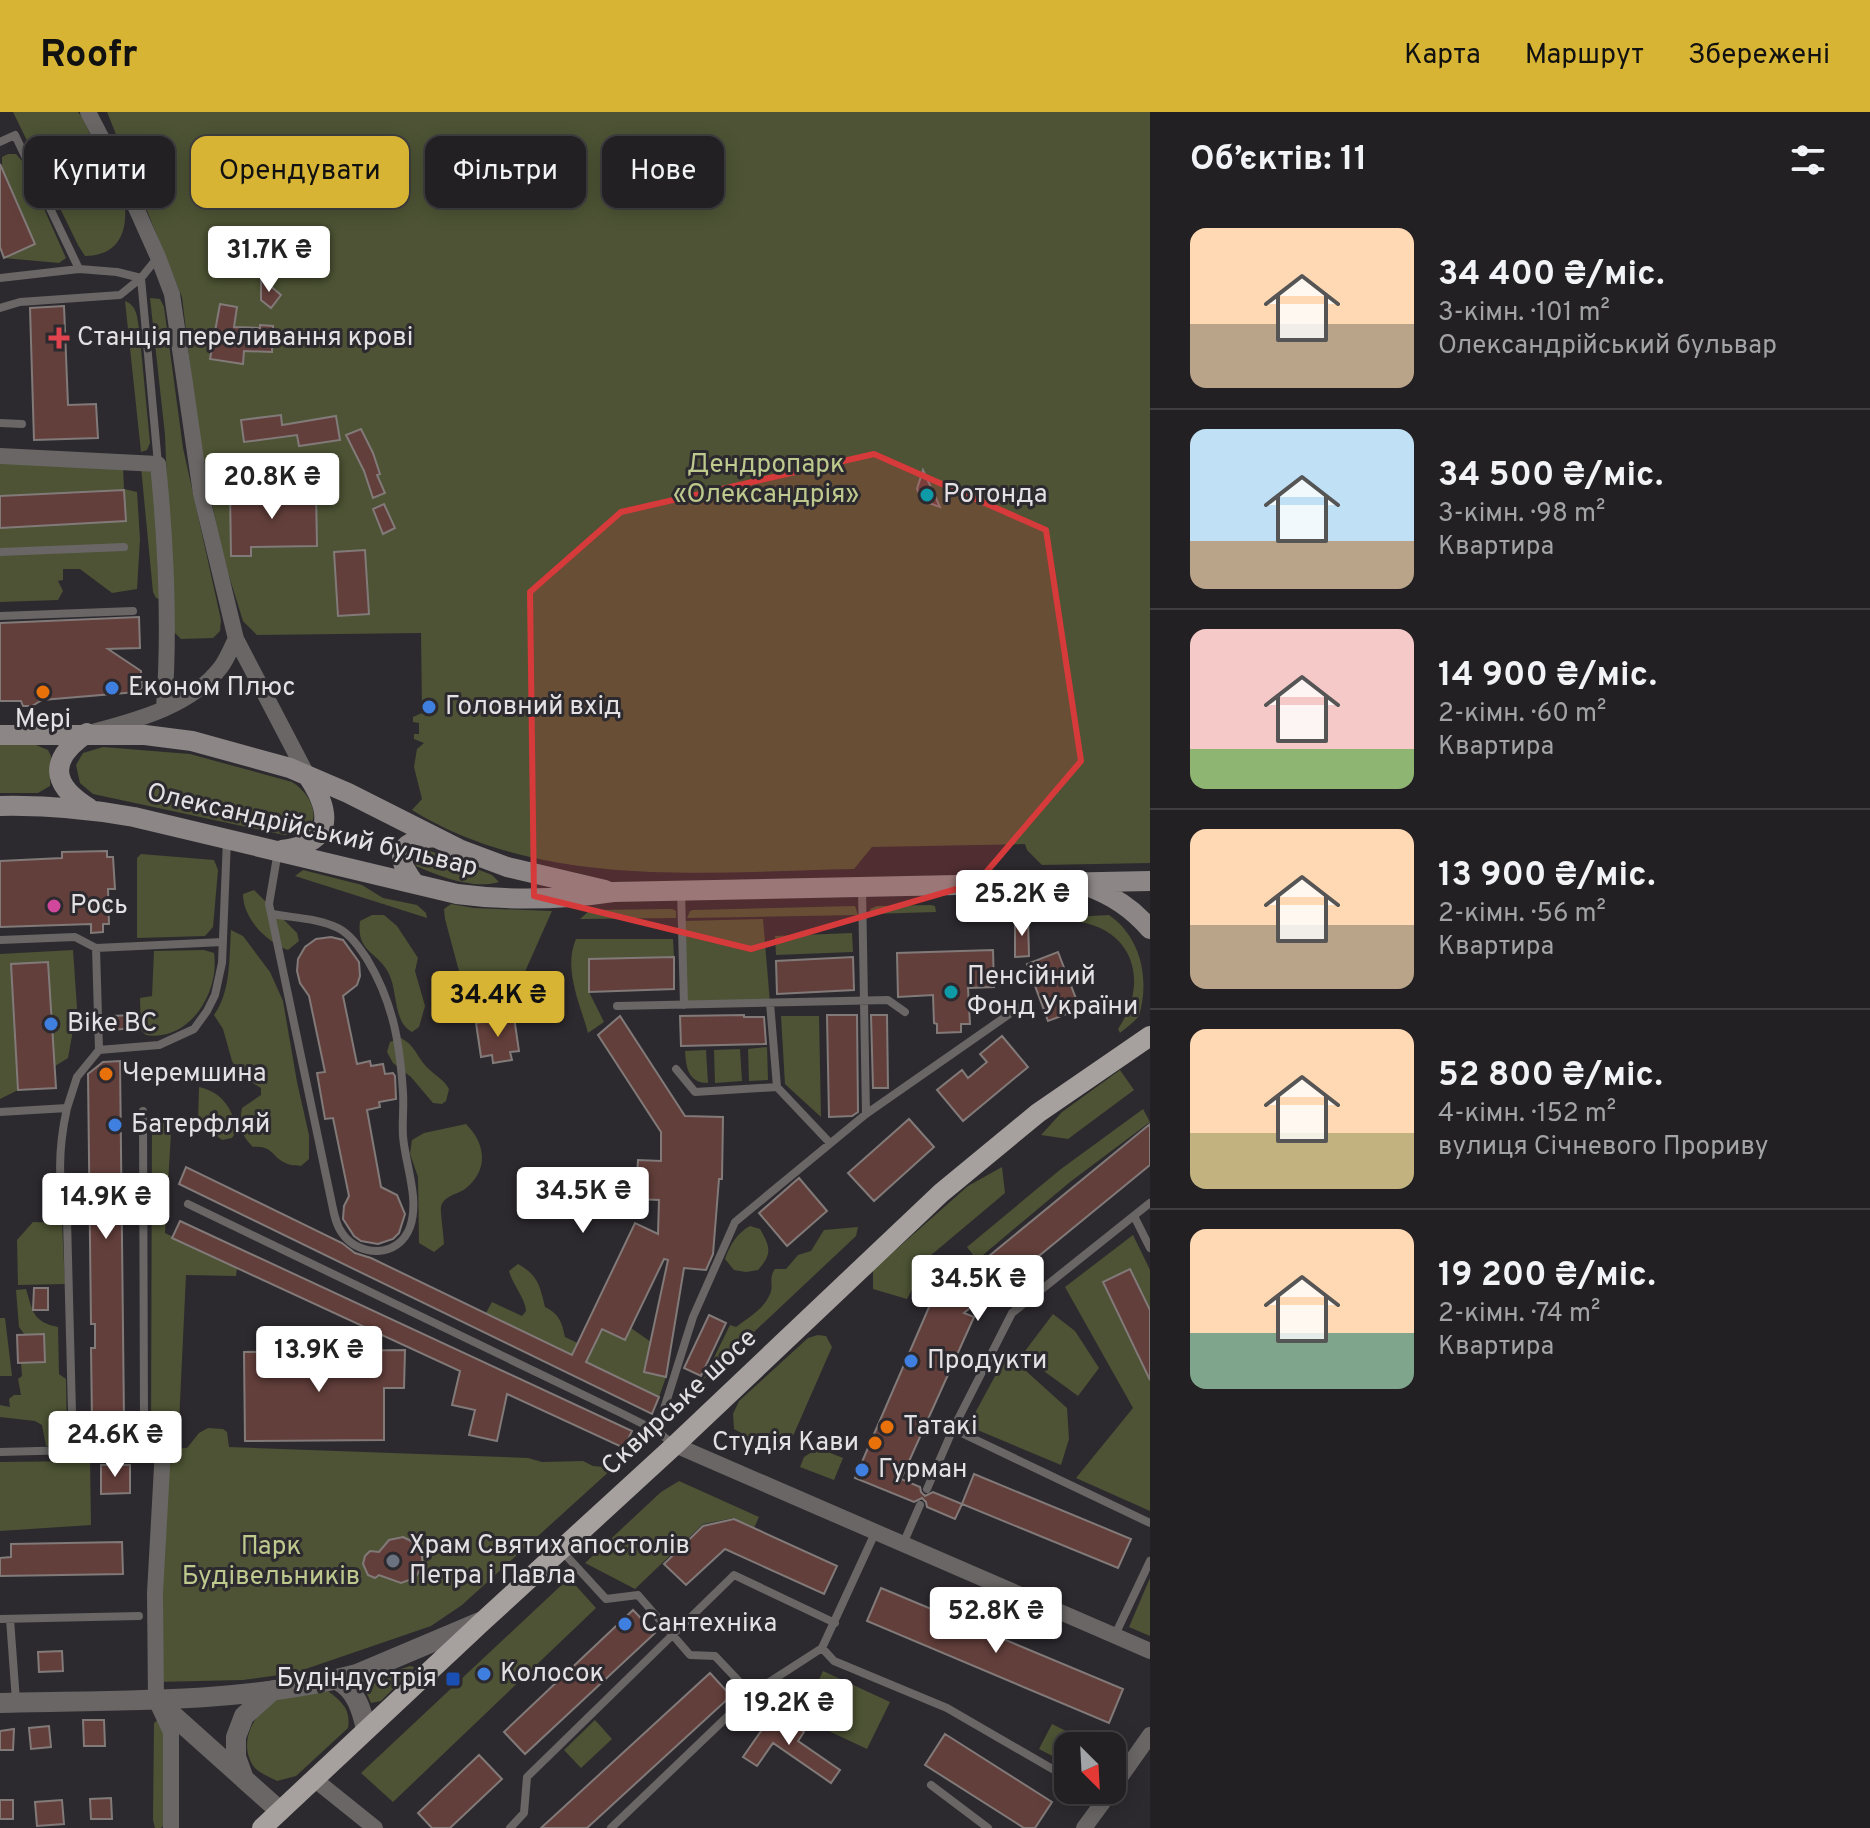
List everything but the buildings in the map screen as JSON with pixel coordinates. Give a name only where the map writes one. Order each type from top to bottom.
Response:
[{"type":"main road","name":"Олександрійський бульвар","points":[[0,735],[87,733],[145,735],[192,741],[307,775],[434,837],[507,867],[613,892]]},
{"type":"main road","points":[[87,733],[69,745],[60,767],[61,783],[70,796],[91,809]]},
{"type":"main road","points":[[278,850],[298,848],[313,840],[321,831],[325,807],[307,775]]},
{"type":"main road","name":"Олександрійський бульвар","points":[[0,806],[91,809],[457,894],[504,900],[566,899],[613,892],[1150,881]]},
{"type":"main road","points":[[415,884],[404,870],[401,858],[404,847],[414,839],[434,837]]},
{"type":"main road","name":"Олександрійський бульвар","points":[[1080,883],[1123,902],[1150,929]]},
{"type":"main road","points":[[1142,1041],[1150,1026]]},
{"type":"main road","name":"Сквирське шосе","points":[[262,1828],[675,1445],[861,1266],[989,1151],[1142,1041]]},
{"type":"street","points":[[88,112],[124,181],[172,294],[201,494],[236,639],[307,775]]},
{"type":"street","points":[[0,456],[158,464],[164,549],[164,708]]},
{"type":"street","points":[[87,733],[145,718],[195,692],[221,667],[236,639]]},
{"type":"street","points":[[675,1445],[1150,1651]]},
{"type":"street","points":[[155,1448],[156,1700],[171,1732],[171,1828]]},
{"type":"street","points":[[8,1702],[156,1700],[273,1690],[337,1680],[482,1622]]},
{"type":"street","points":[[337,1680],[345,1684],[358,1702],[366,1730]]},
{"type":"street","points":[[244,1779],[236,1757],[236,1737],[244,1716],[273,1690]]},
{"type":"street","points":[[156,1700],[280,1811]]},
{"type":"street","points":[[1126,1769],[1150,1735]]},
{"type":"street","points":[[314,1779],[375,1828]]},
{"type":"street","points":[[1084,1828],[1101,1804]]},
{"type":"lane","points":[[0,142],[15,135],[79,269]]},
{"type":"lane","points":[[0,308],[20,302],[120,295],[141,278],[158,257]]},
{"type":"lane","points":[[0,278],[79,269],[117,272],[141,278]]},
{"type":"lane","points":[[141,278],[158,464]]},
{"type":"lane","points":[[0,423],[22,424]]},
{"type":"lane","points":[[0,552],[124,547]]},
{"type":"lane","points":[[0,616],[133,611]]},
{"type":"lane","points":[[99,1050],[159,1045],[194,1029],[215,995],[222,963],[227,839]]},
{"type":"lane","points":[[272,914],[323,922],[348,934],[362,951],[389,999],[400,1065],[403,1135],[413,1207],[406,1236],[396,1246],[383,1251],[370,1252],[353,1245],[337,1223],[269,904],[278,850]]},
{"type":"lane","points":[[862,887],[866,1114]]},
{"type":"lane","points":[[681,890],[684,1005]]},
{"type":"lane","points":[[0,940],[75,937],[96,948],[223,942]]},
{"type":"lane","points":[[73,1450],[67,1220],[61,1191],[61,1142],[77,1077],[99,1050],[96,948]]},
{"type":"lane","points":[[617,1006],[888,1000],[905,1012]]},
{"type":"lane","points":[[770,1003],[777,1087],[830,1143]]},
{"type":"lane","points":[[657,1431],[693,1317],[735,1222],[866,1114],[1018,1008]]},
{"type":"lane","points":[[676,1069],[695,1092],[777,1087]]},
{"type":"lane","points":[[0,1112],[67,1108]]},
{"type":"lane","points":[[0,1452],[155,1448],[144,1424],[143,1111]]},
{"type":"lane","points":[[927,1489],[953,1429],[1012,1313],[1150,1203]]},
{"type":"lane","points":[[188,1204],[657,1431],[675,1445]]},
{"type":"lane","points":[[1134,1216],[1150,1248]]},
{"type":"lane","points":[[953,1429],[1150,1523]]},
{"type":"lane","points":[[903,1544],[920,1505]]},
{"type":"lane","points":[[611,1828],[751,1694],[822,1648],[875,1533]]},
{"type":"lane","points":[[560,1550],[606,1599],[638,1595],[690,1655],[715,1656],[751,1694]]},
{"type":"lane","points":[[1115,1635],[1150,1561]]},
{"type":"lane","points":[[512,1827],[524,1813],[527,1777],[734,1575],[835,1623]]},
{"type":"lane","points":[[8,1702],[5,1619],[139,1616]]},
{"type":"lane","points":[[822,1648],[834,1661],[947,1708],[1054,1770]]},
{"type":"lane","points":[[931,1785],[988,1828]]},
{"type":"highlighted area","points":[[874,454],[1046,530],[1081,761],[977,883],[751,949],[534,896],[530,592],[621,512]]},
{"type":"green space","points":[[13,112],[78,112],[91,136],[25,136]]},
{"type":"green space","name":"Дендропарк «Олександрія»","points":[[107,112],[1150,112],[1150,863],[1042,865],[1025,844],[872,847],[854,869],[684,873],[627,871],[570,865],[515,853],[462,836],[412,810],[422,799],[414,767],[417,749],[424,743],[414,739],[414,734],[419,734],[419,723],[413,722],[413,717],[422,713],[421,633],[257,635],[243,621],[221,550],[197,423],[182,297],[146,208],[175,208],[175,136],[117,136]]},
{"type":"green space","points":[[16,154],[23,162],[24,208],[44,208],[66,258],[59,263],[4,258],[2,157]]},
{"type":"green space","points":[[60,208],[125,208],[124,228],[111,249],[85,256]]},
{"type":"green space","points":[[150,298],[160,299],[164,307],[183,448],[221,620],[220,631],[213,638],[181,639],[173,631],[165,435]]},
{"type":"green space","points":[[125,301],[134,309],[139,328],[150,443],[147,450],[141,452]]},
{"type":"green space","points":[[0,460],[123,467],[124,489],[137,492],[140,539],[137,589],[112,593],[80,569],[63,569],[63,580],[58,581],[63,591],[58,600],[0,602],[0,528],[126,520],[124,490],[0,496]]},
{"type":"green space","points":[[141,467],[150,471],[155,479],[160,599],[153,592]]},
{"type":"green space","points":[[0,745],[36,745],[48,750],[51,756],[50,786],[38,793],[0,793]]},
{"type":"green space","points":[[103,747],[190,754],[292,782],[308,798],[314,815],[312,823],[297,834],[284,835],[93,794],[80,783],[76,765],[83,753]]},
{"type":"green space","points":[[423,848],[492,875],[499,882],[468,883],[416,866],[417,852]]},
{"type":"green space","points":[[141,854],[214,860],[218,870],[213,927],[205,936],[137,938],[137,858]]},
{"type":"green space","points":[[303,870],[362,885],[383,898],[417,905],[427,918],[295,876]]},
{"type":"green space","points":[[254,890],[297,933],[299,941],[288,950],[272,941],[252,921],[243,894]]},
{"type":"green space","points":[[451,904],[474,908],[552,911],[511,1003],[480,1007],[467,1001],[445,919],[444,909]]},
{"type":"green space","points":[[855,906],[858,915],[687,918],[693,910]]},
{"type":"green space","points":[[877,906],[935,906],[936,912],[870,914],[870,909]]},
{"type":"green space","points":[[590,910],[676,911],[676,918],[580,919]]},
{"type":"green space","points":[[372,915],[384,915],[397,926],[418,958],[415,971],[425,1006],[419,1027],[412,1032],[399,1014],[389,974],[361,940],[360,921]]},
{"type":"green space","points":[[1109,915],[1129,935],[1143,974],[1139,1016],[1120,1033],[1118,1029],[1133,993],[1134,976],[1130,960],[1122,945],[1110,934],[1094,925],[1073,921],[1071,917]]},
{"type":"green space","points":[[763,919],[770,1003],[684,1005],[682,921]]},
{"type":"green space","points":[[231,930],[243,936],[270,972],[283,1001],[309,1135],[309,1159],[301,1166],[283,1162],[265,1148],[253,1147],[242,1129],[242,1108],[261,1095],[261,1088],[240,1075],[232,1061],[223,1029],[214,1015],[224,996]]},
{"type":"green space","points":[[852,933],[853,952],[776,955],[775,936]]},
{"type":"green space","points":[[576,939],[673,939],[674,957],[589,959],[589,992],[604,1022],[588,1033],[572,974],[572,950]]},
{"type":"green space","points":[[73,950],[77,1008],[68,1058],[55,1066],[56,1088],[18,1090],[0,1099],[0,954]]},
{"type":"green space","points":[[204,950],[214,953],[215,968],[212,984],[198,1012],[176,1031],[146,1035],[141,1030],[140,998],[152,996],[154,951]]},
{"type":"green space","points":[[781,1016],[819,1016],[821,1117],[785,1084]]},
{"type":"green space","points":[[401,1038],[449,1089],[442,1104],[433,1103],[411,1077],[393,1063],[387,1052],[390,1042]]},
{"type":"green space","points":[[767,1047],[768,1080],[749,1081],[748,1049]]},
{"type":"green space","points":[[740,1049],[742,1081],[715,1083],[714,1050]]},
{"type":"green space","points":[[706,1050],[708,1083],[692,1077],[687,1068],[685,1051]]},
{"type":"green space","points":[[1120,1070],[1134,1090],[1068,1139],[1041,1135],[1062,1112]]},
{"type":"green space","points":[[199,1087],[220,1097],[229,1108],[237,1130],[232,1138],[222,1140],[198,1122]]},
{"type":"green space","points":[[1143,1109],[1150,1122],[1070,1182],[977,1260],[967,1247],[1061,1169]]},
{"type":"green space","points":[[152,1117],[172,1117],[165,1233],[237,1268],[236,1276],[186,1275],[179,1423],[163,1438],[151,1438]]},
{"type":"green space","points":[[466,1124],[481,1148],[481,1165],[473,1182],[442,1203],[444,1244],[434,1252],[419,1243],[418,1177],[410,1154],[412,1140],[424,1133]]},
{"type":"green space","points":[[1002,1167],[1005,1193],[930,1256],[907,1299],[873,1289],[873,1270],[968,1186]]},
{"type":"green space","points":[[33,1222],[62,1223],[65,1284],[18,1285],[17,1240]]},
{"type":"green space","points":[[750,1226],[760,1229],[768,1246],[768,1255],[758,1270],[734,1270],[725,1259],[734,1240]]},
{"type":"green space","points":[[858,1227],[856,1236],[703,1380],[730,1325],[736,1327],[764,1304],[771,1291],[775,1269],[786,1269],[798,1255],[811,1251],[824,1230]]},
{"type":"green space","points":[[1133,1235],[1150,1270],[1150,1511],[1076,1478],[1133,1408],[1065,1287]]},
{"type":"green space","points":[[518,1264],[534,1277],[545,1307],[559,1319],[565,1337],[592,1350],[602,1329],[625,1340],[631,1328],[651,1342],[644,1372],[666,1377],[659,1397],[486,1313],[492,1302],[522,1316],[526,1311],[509,1271]]},
{"type":"green space","points":[[26,1289],[35,1315],[43,1322],[58,1327],[59,1374],[66,1379],[67,1439],[61,1446],[46,1446],[42,1425],[35,1421],[0,1417],[0,1405],[10,1407],[9,1399],[21,1395],[18,1379],[22,1376],[21,1363],[45,1362],[19,1327],[16,1290]]},
{"type":"green space","points":[[1053,1314],[1075,1331],[1099,1368],[1078,1396],[1022,1355]]},
{"type":"green space","points":[[0,1318],[5,1318],[12,1376],[0,1376]]},
{"type":"green space","points":[[826,1336],[832,1347],[793,1436],[778,1445],[770,1445],[734,1429],[733,1414],[739,1401],[808,1338]]},
{"type":"green space","points":[[1007,1354],[1067,1408],[1069,1439],[1061,1465],[968,1426]]},
{"type":"green space","points":[[124,1419],[125,1426],[142,1426],[141,1440],[97,1442],[92,1433],[92,1420]]},
{"type":"green space","name":"Парк Будівельників","points":[[208,1428],[227,1432],[229,1447],[528,1458],[542,1462],[583,1461],[593,1466],[613,1468],[462,1605],[431,1626],[294,1673],[243,1680],[155,1682],[163,1449],[187,1448],[199,1433]]},
{"type":"green space","points":[[818,1448],[843,1458],[834,1480],[800,1467],[804,1457]]},
{"type":"green space","points":[[90,1461],[91,1525],[0,1531],[0,1462]]},
{"type":"green space","points":[[679,1481],[759,1517],[754,1528],[734,1518],[703,1524],[635,1589],[585,1563],[661,1492]]},
{"type":"green space","points":[[569,1578],[596,1608],[393,1802],[361,1773]]},
{"type":"green space","points":[[1150,1578],[1150,1636],[1129,1627]]},
{"type":"green space","points":[[410,1666],[413,1669],[381,1701],[371,1703],[362,1682]]},
{"type":"green space","points":[[823,1671],[890,1702],[867,1749],[801,1718]]},
{"type":"green space","points":[[328,1691],[344,1706],[348,1728],[296,1776],[277,1781],[255,1768],[247,1749],[248,1739],[250,1729],[261,1712],[282,1697]]},
{"type":"green space","points":[[159,1719],[164,1723],[165,1824],[155,1828],[154,1723]]},
{"type":"green space","points":[[595,1720],[612,1739],[581,1768],[564,1750]]},
{"type":"green space","points":[[1052,1724],[1068,1732],[1054,1732],[1054,1757],[1039,1749]]},
{"type":"place","name":"Станція переливання крові","points":[[59,338]]},
{"type":"place","name":"Ротонда","points":[[927,495]]},
{"type":"place","name":"Економ Плюс","points":[[112,688]]},
{"type":"place","name":"Мері","points":[[43,692]]},
{"type":"place","name":"Головний вхід","points":[[429,707]]},
{"type":"place","name":"Рось","points":[[54,906]]},
{"type":"place","name":"Пенсійний Фонд України","points":[[951,992]]},
{"type":"place","name":"Bike BC","points":[[51,1024]]},
{"type":"place","name":"Черемшина","points":[[106,1074]]},
{"type":"place","name":"Батерфляй","points":[[115,1125]]},
{"type":"place","name":"Продукти","points":[[911,1361]]},
{"type":"place","name":"Татакі","points":[[887,1427]]},
{"type":"place","name":"Студія Кави","points":[[875,1443]]},
{"type":"place","name":"Гурман","points":[[862,1470]]},
{"type":"place","name":"Храм Святих апостолів Петра і Павла","points":[[393,1561]]},
{"type":"place","name":"Сантехніка","points":[[625,1624]]},
{"type":"place","name":"Колосок","points":[[484,1674]]},
{"type":"place","name":"Будіндустрія","points":[[453,1679]]}]
